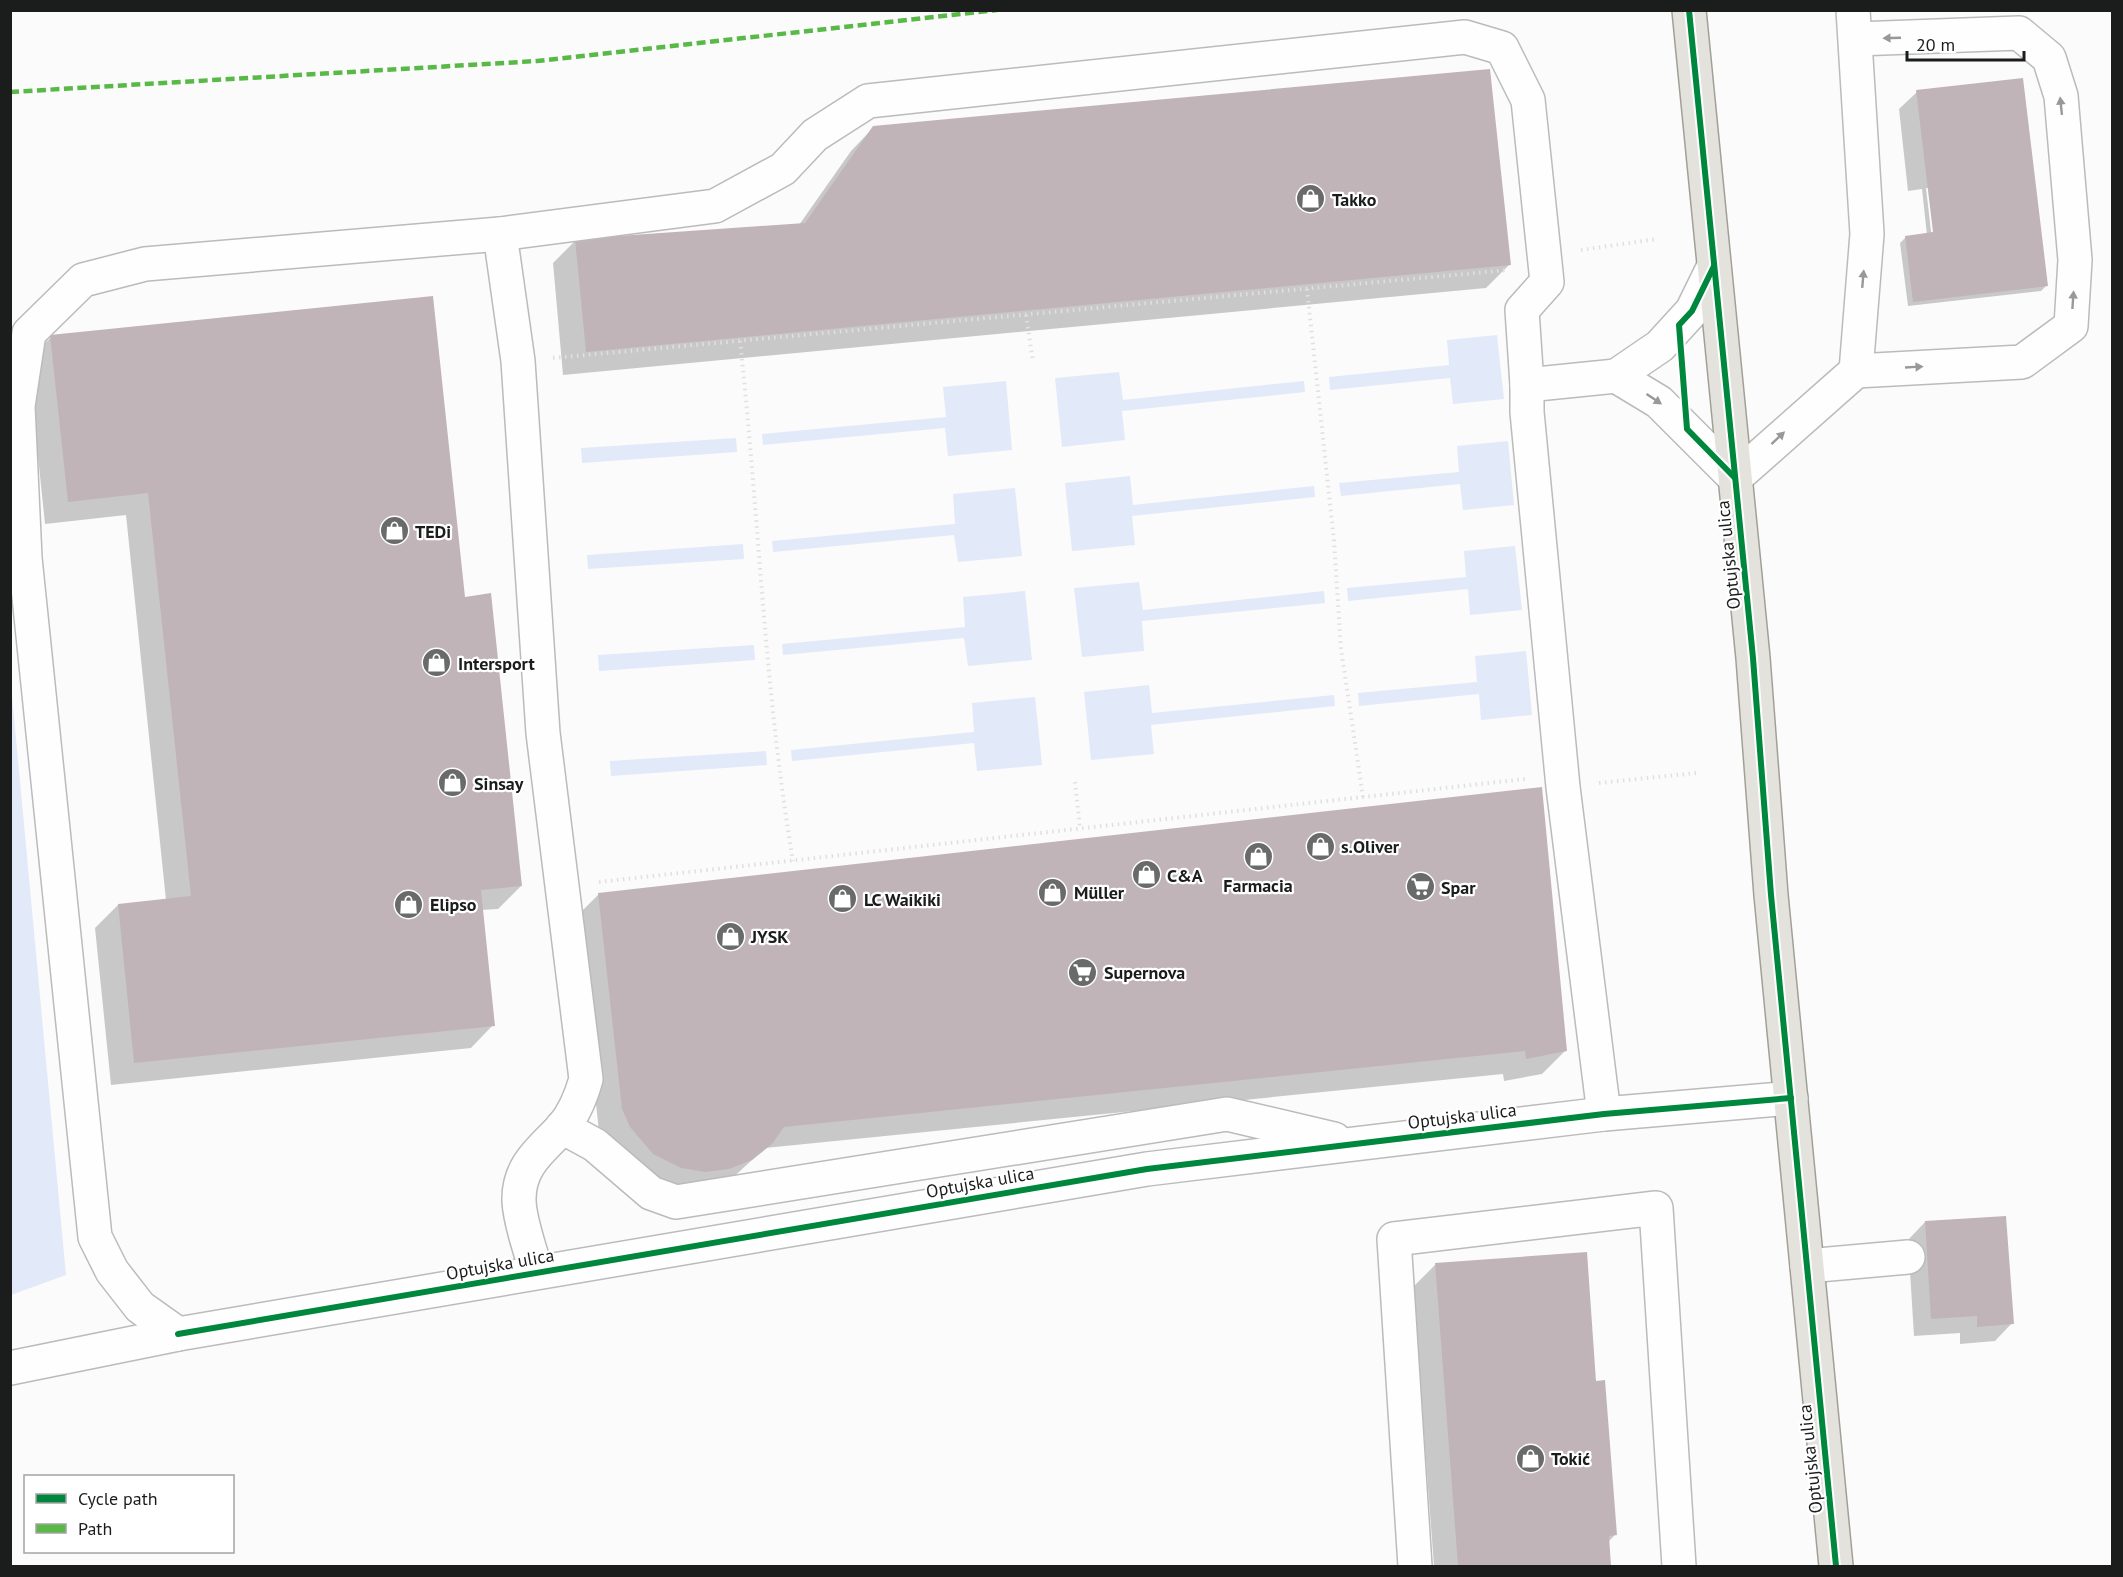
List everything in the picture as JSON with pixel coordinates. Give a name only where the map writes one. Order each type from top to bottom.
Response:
[{"type":"main road","name":"Optujska ulica","points":[[1689,10],[1836,1566]]},
{"type":"street","points":[[1616,376],[1659,402],[1735,478],[1856,371],[2022,362],[2071,326],[2075,260],[2061,96],[2049,58],[2019,33],[1854,25],[1867,234],[1856,371]]},
{"type":"street","points":[[178,1334],[140,1307],[112,1271],[95,1237],[25,558],[18,406],[29,333],[83,280],[145,264],[500,234],[715,206],[783,169],[815,135],[868,101],[1465,37],[1502,48],[1528,100],[1547,282],[1522,310],[1527,412],[1563,787],[1604,1114]]},
{"type":"street","points":[[500,234],[518,361],[543,733],[586,1079],[581,1100],[562,1127],[544,1143],[525,1168],[519,1200],[536,1272]]},
{"type":"street","points":[[1527,385],[1616,376],[1660,346],[1692,310],[1714,266]]},
{"type":"street","name":"Optujska ulica","points":[[10,1368],[178,1334],[1147,1169],[1604,1114],[1791,1098]]},
{"type":"street","points":[[562,1127],[595,1145],[651,1193],[676,1202],[1227,1114],[1355,1144]]},
{"type":"street","points":[[1415,1566],[1394,1239],[1656,1208],[1679,1566]]},
{"type":"street","points":[[1807,1266],[1908,1257]]},
{"type":"path","points":[[518,361],[1510,270],[1543,256],[1657,239]]},
{"type":"path","points":[[1307,289],[1334,541],[1341,649],[1363,797]]},
{"type":"path","points":[[1026,315],[1033,362]]},
{"type":"path","points":[[740,341],[764,602],[771,709],[793,861]]},
{"type":"path","points":[[563,886],[1542,777],[1563,787],[1696,773]]},
{"type":"path","points":[[1075,782],[1080,828]]},
{"type":"shaded area","points":[[1497,335],[1504,399],[1453,404],[1450,378],[1330,390],[1329,377],[1449,365],[1447,340]]},
{"type":"shaded area","points":[[1119,372],[1123,400],[1304,381],[1305,392],[1122,411],[1125,440],[1062,447],[1055,378]]},
{"type":"shaded area","points":[[1006,381],[1012,450],[948,456],[945,428],[763,445],[762,434],[946,417],[943,387]]},
{"type":"shaded area","points":[[736,438],[737,452],[582,463],[581,448]]},
{"type":"shaded area","points":[[1508,441],[1514,505],[1463,510],[1460,484],[1341,496],[1339,483],[1459,472],[1457,446]]},
{"type":"shaded area","points":[[1130,476],[1133,505],[1314,486],[1315,497],[1132,516],[1135,545],[1072,551],[1065,483]]},
{"type":"shaded area","points":[[1015,488],[1022,556],[958,562],[954,535],[773,552],[772,541],[955,524],[953,494]]},
{"type":"shaded area","points":[[743,544],[744,559],[588,569],[587,555]]},
{"type":"shaded area","points":[[1515,546],[1522,610],[1470,615],[1468,589],[1348,601],[1347,588],[1466,577],[1464,551]]},
{"type":"shaded area","points":[[1139,582],[1143,610],[1324,591],[1325,603],[1142,621],[1144,651],[1082,657],[1074,588]]},
{"type":"shaded area","points":[[1025,591],[1032,660],[968,666],[964,638],[783,655],[782,644],[965,627],[963,597]]},
{"type":"shaded area","points":[[754,645],[755,660],[599,671],[598,655]]},
{"type":"shaded area","points":[[1526,651],[1532,715],[1481,720],[1479,694],[1359,706],[1358,693],[1477,682],[1475,656]]},
{"type":"shaded area","points":[[10,674],[66,1275],[11,1295],[10,1295]]},
{"type":"shaded area","points":[[1149,685],[1152,713],[1334,695],[1335,706],[1151,725],[1154,754],[1091,760],[1084,692]]},
{"type":"shaded area","points":[[1035,697],[1042,765],[977,771],[974,743],[792,761],[791,750],[974,732],[972,703]]},
{"type":"shaded area","points":[[766,751],[767,765],[611,776],[610,761]]},
{"type":"building","points":[[1490,69],[1511,265],[586,352],[575,239],[805,223],[873,126]]},
{"type":"building","points":[[2023,78],[2048,286],[1913,302],[1905,236],[1933,232],[1916,90]]},
{"type":"building","points":[[433,296],[465,597],[491,593],[522,886],[481,890],[495,1026],[134,1063],[118,904],[191,896],[148,493],[68,502],[50,335]]},
{"type":"building","name":"Supernova","points":[[1542,787],[1567,1051],[1526,1059],[1525,1051],[784,1127],[772,1144],[752,1160],[729,1169],[705,1172],[681,1168],[653,1154],[630,1127],[622,1109],[598,893]]},
{"type":"building","points":[[2006,1216],[2014,1324],[1977,1327],[1977,1316],[1931,1319],[1925,1221]]},
{"type":"building","name":"Tokić","points":[[1587,1252],[1596,1381],[1605,1380],[1617,1535],[1609,1536],[1611,1566],[1458,1566],[1435,1263]]},
{"type":"marked path","points":[[10,92],[537,61],[997,10]]},
{"type":"cycle path","points":[[1689,10],[1753,658],[1771,895],[1836,1566]]},
{"type":"cycle path","points":[[1714,266],[1692,311],[1679,325],[1687,429],[1735,478]]},
{"type":"cycle path","points":[[178,1334],[1147,1169],[1604,1114],[1791,1098]]},
{"type":"place","name":"Takko","points":[[1311,199]]},
{"type":"place","name":"TEDi","points":[[394,531]]},
{"type":"place","name":"Intersport","points":[[437,663]]},
{"type":"place","name":"Sinsay","points":[[453,783]]},
{"type":"place","name":"s.Oliver","points":[[1320,846]]},
{"type":"place","name":"Farmacia","points":[[1258,856]]},
{"type":"place","name":"C&A","points":[[1146,875]]},
{"type":"place","name":"Spar","points":[[1420,887]]},
{"type":"place","name":"Müller","points":[[1053,892]]},
{"type":"place","name":"LC Waikiki","points":[[843,899]]},
{"type":"place","name":"Elipso","points":[[409,904]]},
{"type":"place","name":"JYSK","points":[[730,936]]},
{"type":"place","name":"Supernova","points":[[1083,972]]},
{"type":"place","name":"Tokić","points":[[1530,1458]]}]
